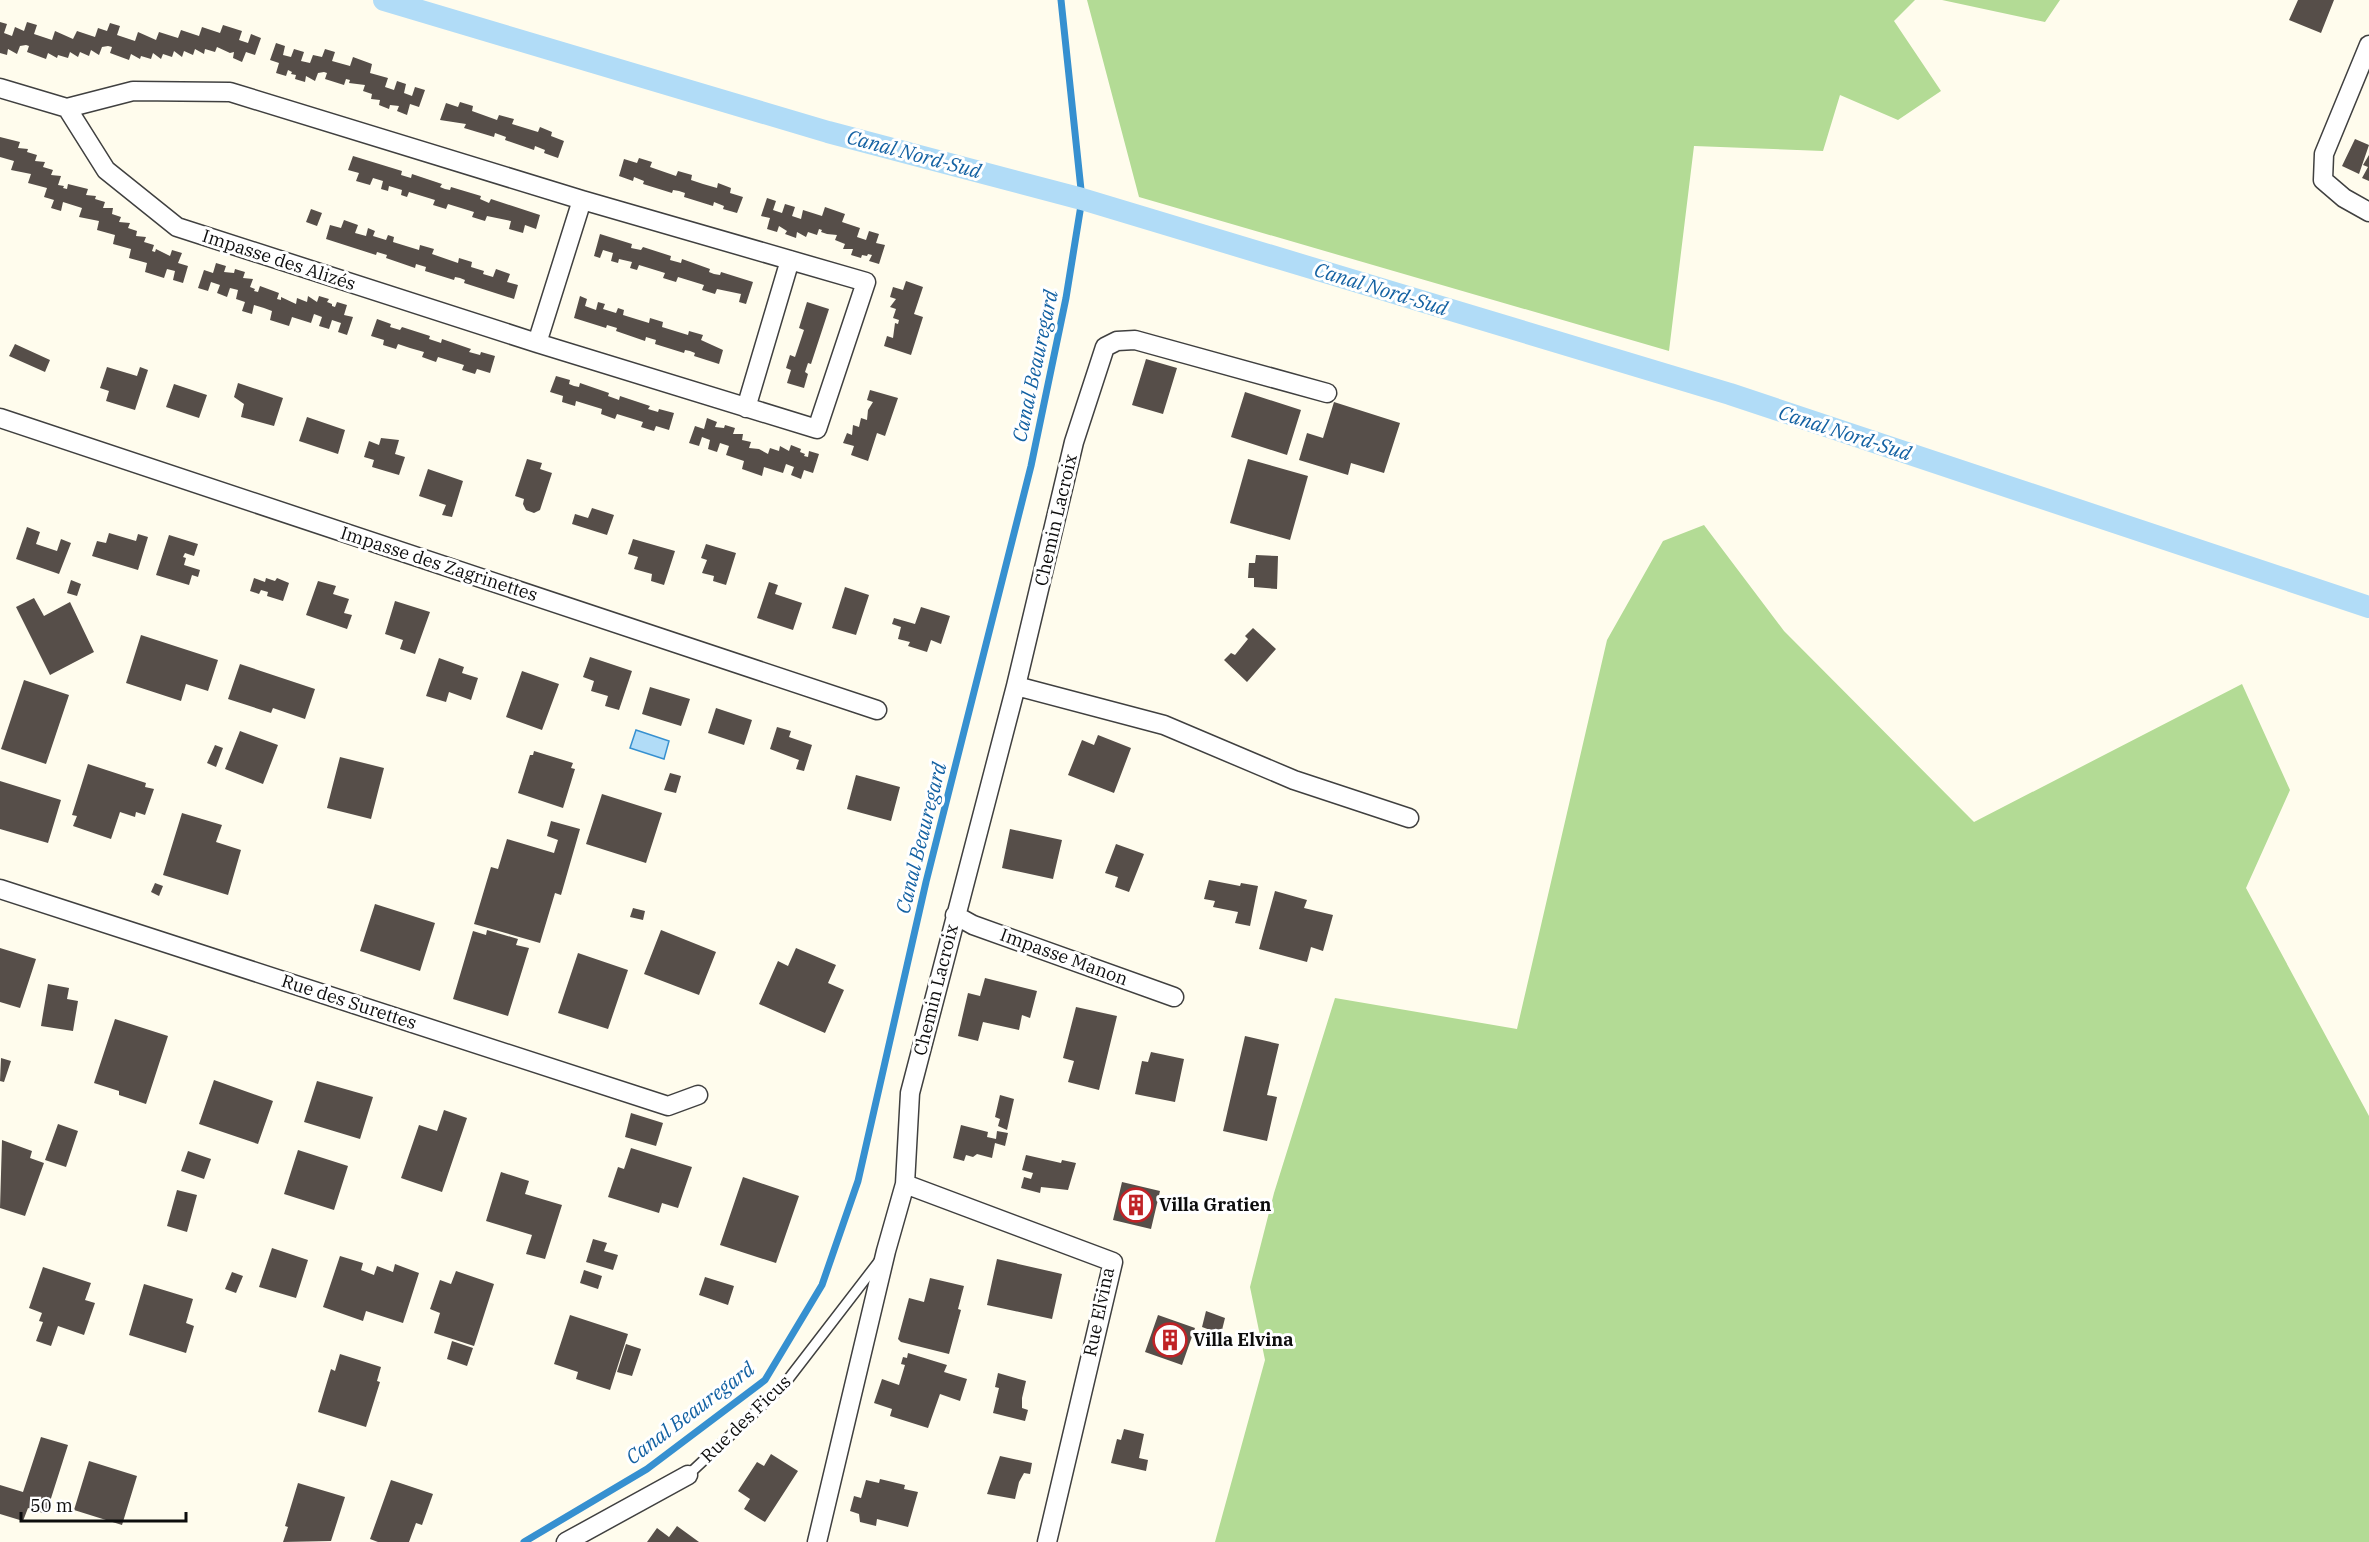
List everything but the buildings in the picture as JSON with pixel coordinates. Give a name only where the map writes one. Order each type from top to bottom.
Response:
[{"type":"street","points":[[2369,45],[2324,154],[2323,180],[2344,198],[2369,212]]},
{"type":"street","points":[[0,88],[67,108]]},
{"type":"street","name":"Impasse des Alizés","points":[[133,91],[230,92],[582,200],[866,282],[817,429],[537,343],[177,227],[106,170],[67,108],[133,91]]},
{"type":"street","points":[[537,343],[582,200]]},
{"type":"street","points":[[746,408],[790,260]]},
{"type":"street","name":"Chemin Lacroix","points":[[817,1542],[886,1251],[905,1184],[910,1093],[1016,686],[1074,442],[1105,347],[1117,341],[1135,340],[1328,393]]},
{"type":"street","name":"Impasse des Zagrinettes","points":[[0,418],[877,710]]},
{"type":"street","points":[[1016,686],[1164,725],[1294,780],[1409,818]]},
{"type":"street","name":"Rue des Surettes","points":[[0,889],[668,1106],[698,1095]]},
{"type":"street","name":"Impasse Manon","points":[[955,915],[973,925],[1174,997]]},
{"type":"street","name":"Rue Elvina","points":[[905,1184],[1113,1262],[1047,1542]]},
{"type":"street","name":"Rue des Ficus","points":[[566,1542],[688,1475]]},
{"type":"lane","name":"Rue des Ficus","points":[[688,1475],[783,1386],[886,1251]]},
{"type":"green space","points":[[1087,0],[1915,0],[1894,21],[1941,91],[1898,120],[1840,95],[1823,151],[1694,146],[1669,351],[1139,197]]},
{"type":"green space","points":[[1942,0],[2060,0],[2045,22]]},
{"type":"green space","points":[[1704,525],[1784,631],[1974,822],[2242,684],[2290,790],[2246,888],[2369,1116],[2369,1542],[1215,1542],[1265,1360],[1250,1287],[1274,1193],[1335,998],[1517,1029],[1607,640],[1663,541]]},
{"type":"water","points":[[636,730],[669,741],[664,759],[630,748]]},
{"type":"waterway","name":"Canal Nord-Sud","points":[[384,0],[828,132],[1082,199],[1730,394],[2369,607]]},
{"type":"waterway","name":"Canal Beauregard","points":[[524,1542],[647,1469],[765,1380],[822,1285],[858,1181],[926,882],[1031,466],[1066,298],[1082,199],[1061,0]]},
{"type":"place","name":"Villa Gratien","points":[[1136,1205]]},
{"type":"place","name":"Villa Elvina","points":[[1170,1340]]}]
